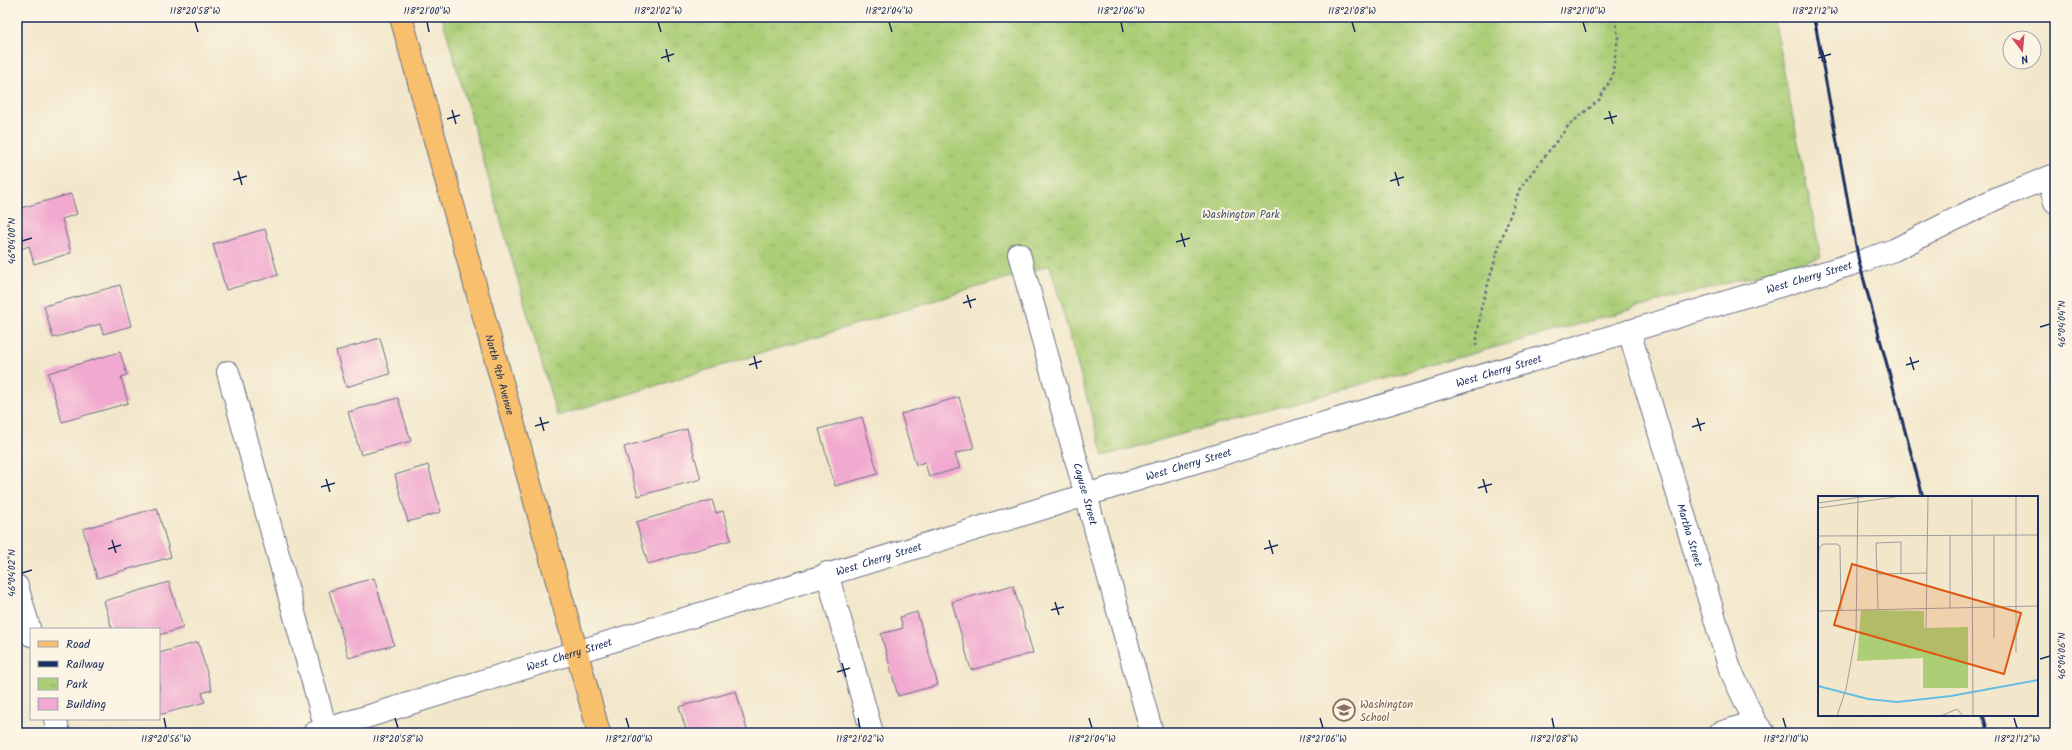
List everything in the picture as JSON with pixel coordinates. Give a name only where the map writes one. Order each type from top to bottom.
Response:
[{"type":"main road","name":"North 9th Avenue","points":[[401,17],[575,652],[599,733]]},
{"type":"street","name":"West Cherry Street","points":[[323,732],[827,574],[1859,262],[1894,250],[1995,199],[2051,176]]},
{"type":"street","points":[[2051,176],[2055,202]]},
{"type":"street","name":"Cayuse Street","points":[[1019,254],[1152,733]]},
{"type":"street","name":"Martha Street","points":[[1629,331],[1730,669],[1760,728]]},
{"type":"street","points":[[228,372],[323,732]]},
{"type":"street","points":[[827,574],[872,733]]},
{"type":"street","points":[[17,586],[30,631]]},
{"type":"street","points":[[55,720],[59,733]]},
{"type":"street","points":[[1720,733],[1760,728]]},
{"type":"path","points":[[1472,379],[1481,308],[1500,243],[1520,188],[1569,125],[1599,100],[1612,78],[1618,38],[1615,17]]},
{"type":"green space","name":"Washington Park","points":[[442,17],[1773,17],[1821,257],[1103,456],[1050,265],[557,416]]},
{"type":"building","points":[[71,194],[77,214],[62,219],[71,253],[34,264],[29,246],[17,250],[17,209]]},
{"type":"building","points":[[265,229],[278,275],[226,290],[213,244]]},
{"type":"building","points":[[120,285],[131,326],[103,334],[100,324],[53,338],[44,306]]},
{"type":"building","points":[[380,338],[390,374],[346,387],[336,351]]},
{"type":"building","points":[[120,352],[127,375],[121,377],[128,403],[62,422],[48,373]]},
{"type":"building","points":[[959,397],[974,448],[955,454],[960,468],[929,477],[925,462],[916,465],[901,414]]},
{"type":"building","points":[[398,398],[411,441],[361,455],[348,412]]},
{"type":"building","points":[[862,417],[878,474],[835,486],[819,429]]},
{"type":"building","points":[[687,429],[701,479],[638,496],[624,447]]},
{"type":"building","points":[[428,465],[441,512],[408,522],[395,475]]},
{"type":"building","points":[[712,500],[716,513],[723,511],[731,540],[648,564],[636,522]]},
{"type":"building","points":[[157,508],[171,557],[97,578],[83,529]]},
{"type":"building","points":[[374,578],[394,645],[349,658],[329,591]]},
{"type":"building","points":[[169,582],[183,628],[160,635],[160,628],[112,628],[104,601]]},
{"type":"building","points":[[1013,585],[1033,653],[971,670],[952,602]]},
{"type":"building","points":[[917,612],[938,685],[898,696],[881,634],[903,628],[900,617]]},
{"type":"building","points":[[198,642],[212,690],[202,693],[205,702],[160,715],[160,653]]},
{"type":"building","points":[[736,691],[748,733],[687,733],[679,707]]},
{"type":"railway","points":[[1814,17],[1859,262],[1923,496]]},
{"type":"railway","points":[[1983,716],[1988,733]]},
{"type":"place","name":"Washington School","points":[[1344,710]]}]
